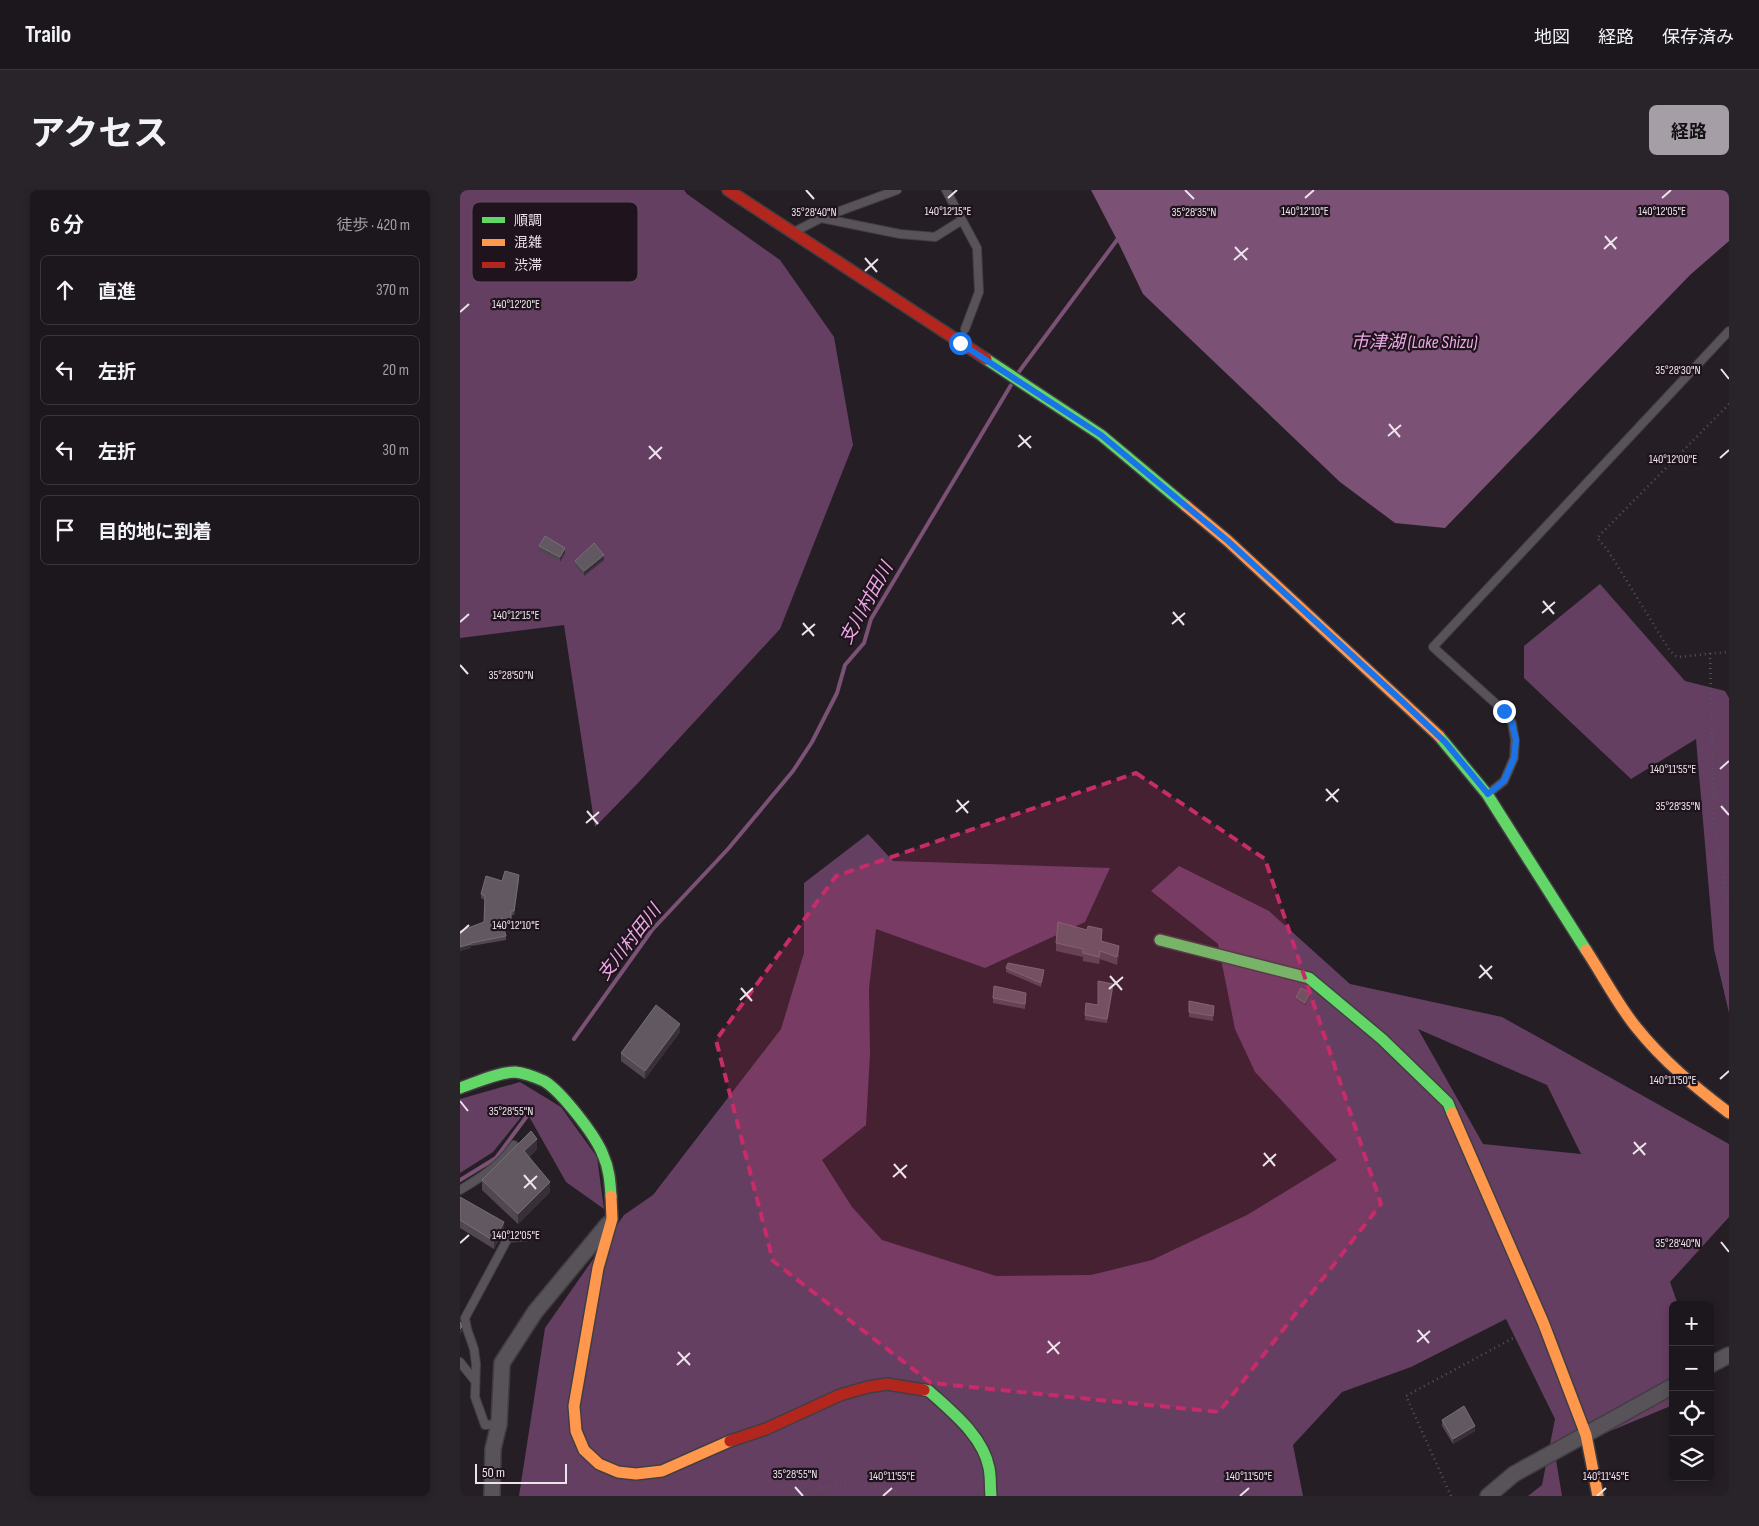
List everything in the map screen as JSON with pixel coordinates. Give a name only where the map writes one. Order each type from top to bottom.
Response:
[{"type":"street","points":[[728,190],[1101,435],[1228,541],[1418,716],[1445,742],[1488,794],[1635,1026],[1665,1060],[1729,1113]]},
{"type":"street","points":[[1160,940],[1309,978],[1382,1039],[1448,1103],[1543,1322],[1586,1435],[1598,1496]]},
{"type":"street","points":[[460,1088],[495,1076],[514,1072],[529,1075],[545,1082],[560,1095],[594,1137],[604,1154],[610,1176],[612,1219],[598,1268],[574,1406],[576,1431],[584,1450],[599,1464],[618,1472],[636,1474],[662,1471],[717,1446],[766,1429],[840,1395],[887,1384],[929,1392],[955,1415],[980,1444],[989,1467],[991,1496]]},
{"type":"street","points":[[492,1496],[494,1448],[499,1424],[502,1363],[535,1312],[612,1219]]},
{"type":"street","points":[[1714,1363],[1729,1355]]},
{"type":"street","points":[[1488,1496],[1514,1474],[1547,1454],[1586,1435],[1669,1388]]},
{"type":"lane","points":[[792,233],[821,218],[897,190]]},
{"type":"lane","points":[[946,190],[977,248],[978,292],[965,330]]},
{"type":"lane","points":[[821,218],[900,234],[935,237],[962,220]]},
{"type":"lane","points":[[1488,794],[1504,781],[1514,758],[1516,740],[1512,723],[1504,711],[1433,647],[1729,331]]},
{"type":"lane","points":[[460,1190],[480,1178],[500,1162],[507,1156],[514,1145]]},
{"type":"lane","points":[[499,1424],[485,1424],[475,1397],[476,1364],[474,1349],[465,1318],[508,1238],[529,1236]]},
{"type":"lane","points":[[460,1362],[475,1381]]},
{"type":"path","points":[[1729,404],[1597,538],[1607,550],[1670,651],[1677,657],[1729,652]]},
{"type":"path","points":[[1710,654],[1714,822],[1729,912]]},
{"type":"path","points":[[1451,1496],[1406,1396],[1543,1322]]},
{"type":"path","points":[[802,1496],[828,1487],[860,1485],[892,1490],[905,1496]]},
{"type":"highlighted area","points":[[1136,773],[1265,859],[1381,1204],[1219,1412],[931,1383],[773,1261],[716,1040],[836,876]]},
{"type":"shaded area","points":[[460,190],[684,190],[780,260],[834,337],[853,445],[780,629],[595,827],[564,625],[460,638]]},
{"type":"shaded area","points":[[1600,584],[1685,681],[1725,691],[1729,698],[1729,1013],[1714,949],[1696,739],[1631,779],[1524,678],[1524,646]]},
{"type":"shaded area","points":[[868,834],[893,861],[1110,868],[1085,922],[985,968],[876,929],[869,988],[870,1054],[866,1125],[822,1160],[852,1207],[882,1240],[996,1276],[1091,1275],[1152,1260],[1247,1215],[1337,1160],[1255,1072],[1235,1029],[1218,944],[1151,891],[1179,866],[1269,911],[1350,984],[1502,1017],[1729,1144],[1729,1217],[1670,1282],[1677,1301],[1669,1301],[1669,1407],[1555,1454],[1562,1496],[1528,1496],[1542,1485],[1555,1419],[1506,1319],[1411,1367],[1342,1392],[1293,1445],[1303,1496],[519,1496],[545,1328],[624,1215],[653,1195],[781,1029],[804,953],[804,883]],"holes":[[[1418,1029],[1547,1085],[1581,1154],[1483,1144]]]},
{"type":"shaded area","points":[[520,1082],[561,1107],[597,1157],[604,1209],[566,1182],[526,1111],[493,1152],[460,1173],[460,1099]]},
{"type":"water","name":"市津湖 (Lake Shizu)","points":[[1091,190],[1729,190],[1729,241],[1690,275],[1445,528],[1395,523],[1340,482],[1143,294]]},
{"type":"building","points":[[545,536],[565,548],[560,557],[539,546]]},
{"type":"building","points":[[594,543],[604,555],[584,571],[575,561]]},
{"type":"building","points":[[505,871],[519,875],[514,911],[511,911],[511,921],[501,918],[506,936],[470,943],[460,947],[460,931],[484,922],[485,896],[481,894],[486,876],[502,881]]},
{"type":"building","points":[[1058,922],[1087,930],[1088,926],[1102,929],[1101,941],[1119,946],[1117,957],[1100,951],[1099,957],[1083,953],[1083,949],[1056,943]]},
{"type":"building","points":[[1008,963],[1044,970],[1041,983],[1006,968]]},
{"type":"building","points":[[1098,981],[1113,984],[1107,1019],[1085,1015],[1086,1003],[1098,1005]]},
{"type":"building","points":[[994,986],[1026,993],[1025,1004],[993,998]]},
{"type":"building","points":[[1301,988],[1310,993],[1305,1003],[1296,997]]},
{"type":"building","points":[[1189,1001],[1214,1006],[1213,1016],[1189,1012]]},
{"type":"building","points":[[656,1005],[680,1024],[645,1071],[621,1053]]},
{"type":"building","points":[[531,1131],[537,1139],[524,1151],[550,1182],[518,1214],[482,1180]]},
{"type":"building","points":[[460,1197],[504,1222],[494,1241],[460,1220]]},
{"type":"building","points":[[1464,1406],[1475,1426],[1453,1439],[1442,1420]]},
{"type":"waterway","name":"支川村田川","points":[[1018,373],[1117,240]]},
{"type":"waterway","name":"支川村田川","points":[[574,1039],[652,930],[728,849],[793,771],[812,742],[837,693],[845,665],[864,643],[871,619],[1011,385]]},
{"type":"waterway","name":"支川村田川","points":[[460,1180],[496,1158],[527,1116]]},
{"type":"traffic: fast","points":[[986,359],[1101,435],[1186,506]]},
{"type":"traffic: fast","points":[[1439,736],[1487,794],[1586,950]]},
{"type":"traffic: fast","points":[[1160,940],[1309,978],[1382,1039],[1448,1103],[1452,1113]]},
{"type":"traffic: fast","points":[[460,1088],[509,1072],[522,1073],[544,1081],[551,1086],[586,1126],[599,1147],[608,1170],[611,1196]]},
{"type":"traffic: fast","points":[[924,1390],[929,1391],[957,1416],[980,1445],[986,1456],[989,1468],[991,1496]]},
{"type":"traffic: slow","points":[[1186,506],[1228,541],[1439,736]]},
{"type":"traffic: slow","points":[[1586,950],[1623,1009],[1646,1039],[1680,1073],[1729,1113]]},
{"type":"traffic: slow","points":[[1452,1113],[1543,1322],[1586,1435],[1598,1496]]},
{"type":"traffic: slow","points":[[611,1196],[612,1219],[598,1268],[574,1406],[576,1431],[584,1450],[599,1464],[618,1472],[636,1474],[662,1471],[730,1441]]},
{"type":"traffic: jam","points":[[728,190],[986,359]]},
{"type":"traffic: jam","points":[[730,1441],[766,1429],[840,1395],[868,1387],[887,1384],[924,1390]]},
{"type":"route","points":[[960,343],[1101,435],[1228,541],[1445,742],[1488,794],[1504,781],[1514,758],[1516,740],[1512,723],[1504,711]]}]
